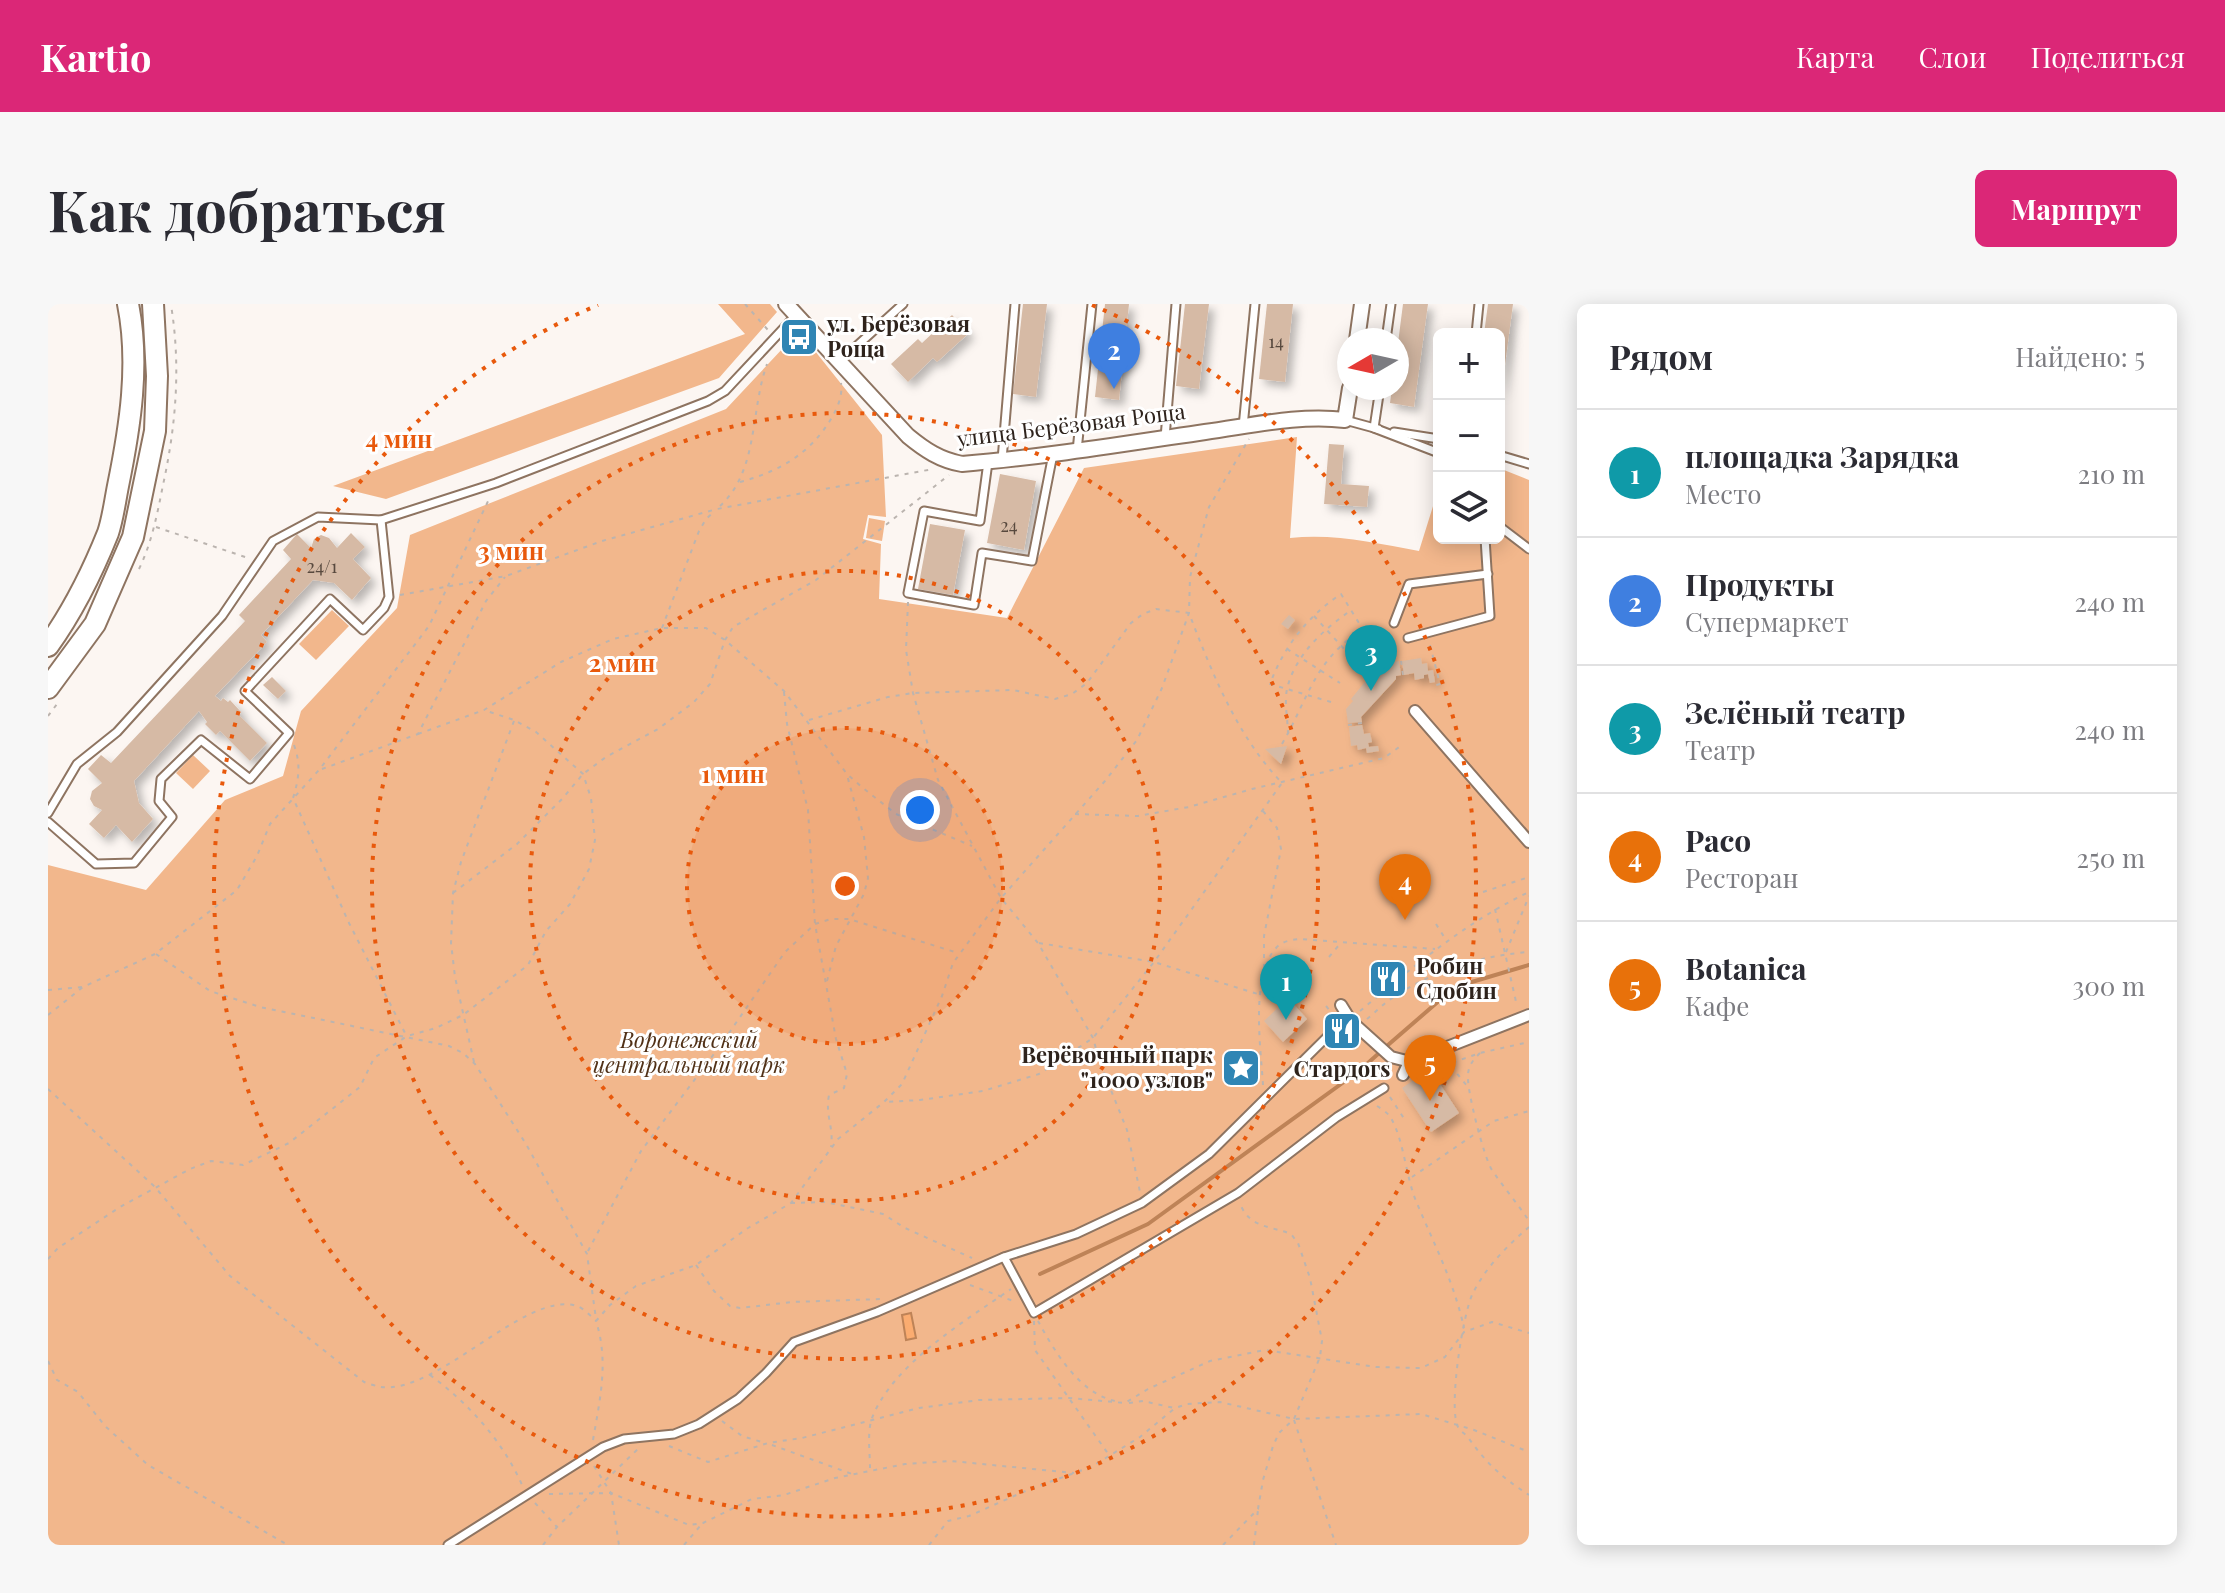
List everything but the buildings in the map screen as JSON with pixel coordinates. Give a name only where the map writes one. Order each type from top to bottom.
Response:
[{"type":"main road","points":[[48,646],[76,605],[109,530],[129,434],[133,378],[128,304]]},
{"type":"main road","points":[[48,688],[95,624],[133,537],[155,431],[157,376],[153,304]]},
{"type":"street","points":[[1359,328],[1362,304]]},
{"type":"street","name":"улица Берёзовая Роща","points":[[793,308],[908,436],[937,457],[962,464],[1251,426],[1326,418],[1345,420]]},
{"type":"street","points":[[1345,420],[1348,400]]},
{"type":"street","points":[[1415,711],[1529,842]]},
{"type":"street","points":[[1341,1005],[1352,1021],[1391,1057],[1430,1067]]},
{"type":"street","points":[[1409,1062],[1524,1017],[1517,1006]]},
{"type":"street","points":[[1408,1075],[1409,1062]]},
{"type":"lane","points":[[839,362],[903,304]]},
{"type":"lane","points":[[1015,304],[995,461],[980,521],[924,511],[908,593],[974,605],[982,553],[1032,561],[1053,454]]},
{"type":"lane","points":[[1077,451],[1092,304]]},
{"type":"lane","points":[[1165,438],[1176,304]]},
{"type":"lane","points":[[1251,426],[1255,304]]},
{"type":"lane","points":[[1388,328],[1391,304]]},
{"type":"lane","points":[[1477,328],[1479,304]]},
{"type":"lane","points":[[48,813],[77,764],[117,732],[222,616],[273,541],[318,517],[381,520],[496,483],[708,401],[725,391],[776,338],[793,308]]},
{"type":"lane","points":[[1374,428],[1378,400]]},
{"type":"lane","points":[[1345,420],[1433,451]]},
{"type":"lane","points":[[1374,428],[1433,438]]},
{"type":"lane","points":[[1505,457],[1529,464]]},
{"type":"lane","points":[[48,822],[96,864],[134,863],[172,817],[159,801],[161,779],[201,740],[250,779],[289,733],[245,691],[330,599],[363,630],[384,608],[389,597],[381,520]]},
{"type":"lane","points":[[1505,531],[1529,549]]},
{"type":"lane","points":[[1408,638],[1490,616],[1486,544]]},
{"type":"lane","points":[[1394,623],[1409,584],[1488,574]]},
{"type":"lane","points":[[448,1545],[591,1454],[624,1439],[674,1434],[715,1415],[757,1382],[794,1342],[877,1312],[1004,1257],[1076,1234],[1142,1203],[1209,1154],[1242,1124],[1264,1097],[1352,1021]]},
{"type":"lane","points":[[1004,1257],[1034,1313],[1238,1193],[1337,1117],[1384,1088]]},
{"type":"path","points":[[662,628],[699,531],[706,519],[732,495],[740,482],[749,452],[761,380],[776,338],[745,304]]},
{"type":"path","points":[[740,482],[765,476],[800,457],[820,437],[842,392],[839,362]]},
{"type":"path","points":[[596,1321],[610,1305],[636,1286],[696,1265],[748,1228],[791,1203],[838,1139],[902,1084],[942,996],[953,963],[1001,898],[1137,740],[1162,688],[1189,613],[1190,577],[1209,507],[1251,426]]},
{"type":"path","points":[[453,893],[517,844],[583,774],[606,757],[658,729],[694,702],[710,684],[725,640],[733,627],[816,580],[962,464]]},
{"type":"path","points":[[389,597],[506,576],[602,541],[717,509],[931,470]]},
{"type":"path","points":[[48,1015],[83,987],[155,954],[237,890],[257,856],[270,824],[319,770],[429,626],[496,483]]},
{"type":"path","points":[[155,526],[259,562]]},
{"type":"path","points":[[418,734],[486,601],[506,576]]},
{"type":"path","points":[[908,593],[906,650],[913,693],[938,780],[1001,898],[1038,943],[1093,1038],[1127,1130],[1142,1203]]},
{"type":"path","points":[[1331,702],[1270,684],[1286,648],[1299,629],[1341,594],[1375,649]]},
{"type":"path","points":[[809,720],[888,697],[913,693],[1013,690],[1055,699],[1072,694],[1087,683],[1131,623],[1143,614],[1156,609],[1189,613]]},
{"type":"path","points":[[1288,734],[1287,689],[1301,658],[1326,629],[1352,610]]},
{"type":"path","points":[[1189,613],[1211,671],[1258,758],[1282,783]]},
{"type":"path","points":[[1313,616],[1357,663]]},
{"type":"path","points":[[319,770],[484,710],[561,662],[613,639],[662,628],[706,628],[725,640],[784,691],[847,774],[896,814],[974,847]]},
{"type":"path","points":[[1282,744],[1319,669],[1340,644],[1363,628]]},
{"type":"path","points":[[1431,632],[1430,648],[1440,684],[1432,686]]},
{"type":"path","points":[[1286,648],[1340,683]]},
{"type":"path","points":[[1401,661],[1403,675]]},
{"type":"path","points":[[784,691],[789,739],[808,810],[815,924],[836,1039],[847,1074],[844,1088],[829,1095],[826,1113],[833,1134],[830,1149]]},
{"type":"path","points":[[48,1259],[58,1248],[155,1187],[211,1161],[243,1165],[289,1143],[360,1087],[374,1058],[407,1036],[436,1028],[463,1015],[528,965],[546,931],[570,904],[589,869],[595,840],[591,798],[583,774],[536,732],[514,720],[484,710]]},
{"type":"path","points":[[475,1064],[451,943],[453,893],[461,862],[514,720]]},
{"type":"path","points":[[1348,725],[1362,723]]},
{"type":"path","points":[[289,733],[299,758],[299,778],[293,798],[349,923],[407,1036]]},
{"type":"path","points":[[1075,814],[1138,816],[1189,807],[1384,758],[1402,745]]},
{"type":"path","points":[[827,984],[836,946],[864,894],[868,878],[864,837],[847,774]]},
{"type":"path","points":[[884,1102],[983,1091],[1039,1074],[1093,1038],[1154,962],[1282,783]]},
{"type":"path","points":[[1263,811],[1277,828],[1281,849],[1264,936],[1264,975]]},
{"type":"path","points":[[1483,892],[1529,877]]},
{"type":"path","points":[[1352,1021],[1446,941],[1494,908],[1529,894]]},
{"type":"path","points":[[1505,953],[1529,894]]},
{"type":"path","points":[[1494,908],[1517,1006]]},
{"type":"path","points":[[587,1254],[641,1151],[720,1046],[785,952],[815,924],[831,919],[849,919],[960,953]]},
{"type":"path","points":[[1436,924],[1446,941]]},
{"type":"path","points":[[1264,1097],[1259,1014],[1261,995],[1269,958],[1281,943],[1299,939],[1435,949]]},
{"type":"path","points":[[1038,943],[1154,962],[1261,995]]},
{"type":"path","points":[[1329,957],[1340,944]]},
{"type":"path","points":[[1352,1021],[1437,975],[1505,953],[1529,952]]},
{"type":"path","points":[[155,954],[210,991],[260,1007],[449,1046],[475,1064],[526,1144],[587,1254],[596,1321],[602,1339],[604,1374],[591,1454],[596,1470],[611,1493],[619,1545]]},
{"type":"path","points":[[48,990],[83,987]]},
{"type":"path","points":[[1326,1006],[1332,1013]]},
{"type":"path","points":[[1430,1067],[1450,1065],[1480,1053],[1529,1042]]},
{"type":"path","points":[[1480,1053],[1471,1063],[1468,1087],[1479,1132],[1490,1167],[1529,1221]]},
{"type":"path","points":[[1450,1065],[1468,1087]]},
{"type":"path","points":[[1384,1088],[1405,1120]]},
{"type":"path","points":[[48,1089],[155,1187],[230,1276],[364,1382],[383,1387],[403,1384],[429,1374],[525,1317],[556,1305],[578,1306],[596,1321]]},
{"type":"path","points":[[1371,1095],[1374,1104],[1391,1118],[1411,1177],[1415,1199],[1429,1226],[1458,1303],[1464,1332]]},
{"type":"path","points":[[1411,1177],[1494,1121],[1529,1111]]},
{"type":"path","points":[[1238,1193],[1242,1209],[1252,1221],[1291,1234],[1298,1243],[1310,1278],[1322,1341],[1320,1357],[1294,1419],[1279,1433],[1273,1446],[1258,1509],[1254,1545]]},
{"type":"path","points":[[791,1203],[825,1202],[883,1214],[905,1228],[987,1265]]},
{"type":"path","points":[[1529,1227],[1505,1249],[1472,1293],[1466,1309],[1454,1388],[1458,1427],[1498,1474],[1529,1495]]},
{"type":"path","points":[[696,1265],[714,1291],[730,1306],[740,1308],[792,1302],[883,1299]]},
{"type":"path","points":[[946,1282],[975,1286],[1019,1303],[1034,1313],[1049,1342],[1090,1390],[1105,1399],[1125,1403],[1210,1361],[1265,1350],[1376,1367],[1421,1368],[1445,1357],[1464,1332],[1492,1322],[1529,1333]]},
{"type":"path","points":[[870,1470],[871,1421],[894,1385],[930,1346],[1018,1283]]},
{"type":"path","points":[[1034,1313],[1035,1350],[1110,1456]]},
{"type":"path","points":[[48,1361],[57,1380],[78,1392],[105,1426],[148,1465],[288,1545]]},
{"type":"path","points":[[429,1374],[447,1387],[487,1429],[511,1458],[527,1495],[557,1527]]},
{"type":"path","points":[[543,1545],[557,1527],[650,1438],[708,1462],[768,1443],[802,1438],[919,1408],[979,1400],[1069,1398],[1125,1403],[1143,1401],[1175,1408]]},
{"type":"path","points":[[929,1545],[948,1521],[969,1516],[1110,1456],[1140,1437],[1175,1408],[1187,1404],[1220,1402],[1294,1419],[1421,1414],[1474,1430],[1529,1452]]},
{"type":"path","points":[[715,1415],[742,1436],[853,1474]]},
{"type":"path","points":[[1294,1419],[1336,1545]]},
{"type":"path","points":[[527,1495],[611,1493],[689,1525],[703,1523],[752,1499],[784,1495],[870,1470],[951,1461],[1075,1473]]},
{"type":"path","points":[[1223,1545],[1258,1509]]},
{"type":"path","points":[[684,1545],[703,1523]]},
{"type":"green space","points":[[718,304],[770,304],[777,312],[719,378],[386,499],[333,486],[745,334]]},
{"type":"green space","name":"Воронежский центральный парк","points":[[799,331],[882,435],[886,517],[868,515],[863,539],[881,544],[879,599],[1007,618],[1084,468],[1297,437],[1290,538],[1338,538],[1419,551],[1433,506],[1433,544],[1505,544],[1505,470],[1529,480],[1529,1545],[48,1545],[48,865],[146,890],[225,800],[283,776],[301,711],[397,608],[410,535],[726,409]]},
{"type":"green space","points":[[869,518],[885,521],[882,541],[866,538]]},
{"type":"green space","points":[[332,610],[349,626],[316,660],[299,644]]},
{"type":"green space","points":[[193,755],[210,771],[193,789],[176,773]]},
{"type":"shaded area","points":[[911,1313],[916,1338],[906,1340],[902,1315]]},
{"type":"waterway","points":[[1388,1045],[1455,987],[1529,965]]},
{"type":"waterway","points":[[1040,1274],[1148,1224],[1378,1054]]},
{"type":"place","name":"ул. Берёзовая Роща","points":[[799,337]]},
{"type":"place","name":"Продукты","points":[[1114,389]]},
{"type":"place","name":"Зелёный театр","points":[[1371,691]]},
{"type":"place","name":"Paco","points":[[1405,920]]},
{"type":"place","name":"Робин Сдобин","points":[[1388,979]]},
{"type":"place","name":"площадка Зарядка","points":[[1286,1020]]},
{"type":"place","name":"Стардогs","points":[[1342,1031]]},
{"type":"place","name":"Верёвочный парк \"1000 узлов\"","points":[[1241,1068]]},
{"type":"place","name":"Botanica","points":[[1430,1101]]}]
